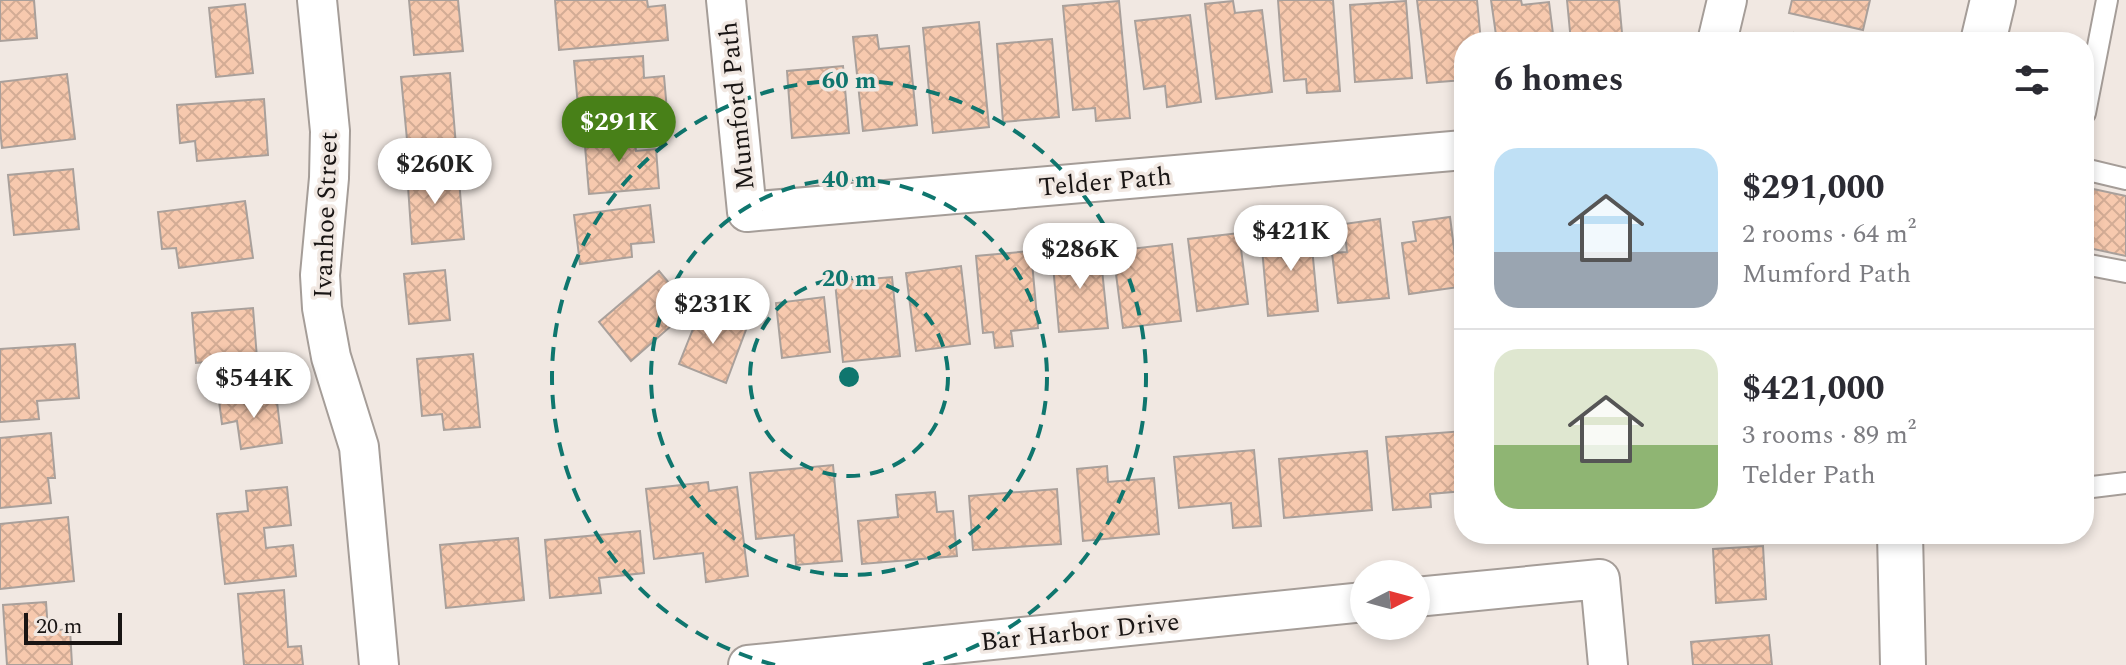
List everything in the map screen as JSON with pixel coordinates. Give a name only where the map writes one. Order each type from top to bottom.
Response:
[{"type":"street","name":"Ivanhoe Street","points":[[317,0],[330,131],[320,275],[322,308],[331,357],[359,447],[379,665]]},
{"type":"street","name":"Mumford Path","points":[[726,0],[747,212]]},
{"type":"street","points":[[1719,32],[1727,0]]},
{"type":"street","points":[[1985,32],[1993,0]]},
{"type":"street","name":"Telder Path","points":[[747,212],[1454,151]]},
{"type":"street","points":[[1900,544],[1903,665]]},
{"type":"street","points":[[1430,596],[1600,579],[1608,665]]},
{"type":"street","name":"Bar Harbor Drive","points":[[748,665],[1350,603]]},
{"type":"lane","points":[[2094,67],[2107,0]]},
{"type":"lane","points":[[2094,171],[2126,179]]},
{"type":"lane","points":[[2094,266],[2126,272]]},
{"type":"lane","points":[[2094,487],[2126,483]]},
{"type":"building","points":[[0,0],[34,0],[37,38],[0,41]]},
{"type":"building","points":[[409,0],[458,0],[463,51],[414,55]]},
{"type":"building","points":[[555,0],[647,0],[648,7],[665,5],[668,40],[559,50]]},
{"type":"building","points":[[1278,0],[1333,0],[1340,91],[1307,93],[1306,79],[1284,81]]},
{"type":"building","points":[[1417,0],[1477,0],[1480,32],[1454,32],[1454,81],[1427,83]]},
{"type":"building","points":[[1491,0],[1521,0],[1522,5],[1549,2],[1553,32],[1496,32]]},
{"type":"building","points":[[1567,0],[1619,0],[1622,32],[1570,32]]},
{"type":"building","points":[[1792,0],[1870,0],[1863,30],[1789,13]]},
{"type":"building","points":[[1119,1],[1130,118],[1096,121],[1095,108],[1073,110],[1063,6]]},
{"type":"building","points":[[1233,1],[1235,13],[1262,10],[1272,92],[1216,99],[1205,4]]},
{"type":"building","points":[[1406,1],[1412,78],[1355,82],[1350,5]]},
{"type":"building","points":[[245,4],[253,73],[216,77],[209,8]]},
{"type":"building","points":[[1190,15],[1201,102],[1167,107],[1165,86],[1144,89],[1135,21]]},
{"type":"building","points":[[979,22],[989,127],[933,133],[923,28]]},
{"type":"building","points":[[877,35],[879,49],[909,46],[917,125],[863,131],[853,37]]},
{"type":"building","points":[[1052,39],[1059,117],[1003,122],[997,44]]},
{"type":"building","points":[[643,56],[644,78],[664,76],[667,111],[579,118],[574,61]]},
{"type":"building","points":[[843,66],[849,133],[792,138],[787,71]]},
{"type":"building","points":[[450,73],[456,146],[408,150],[401,77]]},
{"type":"building","points":[[67,74],[75,139],[2,148],[0,82]]},
{"type":"building","points":[[264,99],[268,155],[197,161],[195,141],[180,143],[177,105]]},
{"type":"building","points":[[634,131],[636,151],[656,149],[659,188],[589,194],[584,134]]},
{"type":"building","points":[[458,168],[464,239],[412,244],[407,172]]},
{"type":"building","points":[[73,169],[79,229],[14,235],[8,175]]},
{"type":"building","points":[[2094,189],[2126,196],[2126,256],[2094,249]]},
{"type":"building","points":[[245,201],[253,258],[179,268],[176,248],[162,249],[158,212]]},
{"type":"building","points":[[650,205],[654,242],[631,244],[632,257],[580,264],[574,215]]},
{"type":"building","points":[[1450,217],[1454,288],[1409,294],[1402,243],[1416,241],[1413,222]]},
{"type":"building","points":[[1380,219],[1389,298],[1338,303],[1332,253],[1347,252],[1344,224]]},
{"type":"building","points":[[1310,226],[1318,311],[1268,316],[1262,248],[1278,247],[1276,229]]},
{"type":"building","points":[[1239,233],[1248,304],[1197,311],[1188,239]]},
{"type":"building","points":[[1172,244],[1181,321],[1123,328],[1113,251]]},
{"type":"building","points":[[1100,250],[1108,328],[1059,332],[1052,254]]},
{"type":"building","points":[[1031,251],[1038,328],[1011,331],[1013,346],[995,348],[993,332],[983,333],[976,256]]},
{"type":"building","points":[[961,266],[970,344],[916,351],[906,273]]},
{"type":"building","points":[[445,270],[450,320],[409,324],[404,274]]},
{"type":"building","points":[[659,271],[679,295],[659,313],[671,326],[631,361],[599,322]]},
{"type":"building","points":[[892,277],[900,356],[843,362],[835,282]]},
{"type":"building","points":[[824,297],[830,352],[782,358],[776,303]]},
{"type":"building","points":[[253,308],[257,358],[196,363],[192,313]]},
{"type":"building","points":[[701,309],[747,327],[726,383],[679,364]]},
{"type":"building","points":[[75,344],[79,398],[37,401],[39,419],[0,422],[0,349]]},
{"type":"building","points":[[473,354],[480,427],[444,430],[442,414],[422,416],[417,359]]},
{"type":"building","points":[[276,394],[282,443],[241,449],[237,421],[222,424],[219,401]]},
{"type":"building","points":[[1454,432],[1454,492],[1430,494],[1431,507],[1393,510],[1386,437]]},
{"type":"building","points":[[51,433],[55,478],[48,478],[51,503],[0,508],[0,438]]},
{"type":"building","points":[[1254,450],[1261,526],[1233,528],[1231,503],[1179,508],[1174,457]]},
{"type":"building","points":[[1367,451],[1372,510],[1284,518],[1279,459]]},
{"type":"building","points":[[833,465],[842,561],[796,565],[794,535],[756,539],[750,473]]},
{"type":"building","points":[[1107,466],[1108,482],[1154,478],[1159,534],[1083,541],[1077,469]]},
{"type":"building","points":[[708,482],[709,491],[737,487],[748,576],[706,582],[703,553],[654,559],[646,489]]},
{"type":"building","points":[[287,487],[291,525],[264,528],[266,548],[293,545],[296,576],[225,584],[217,514],[248,511],[246,491]]},
{"type":"building","points":[[1057,489],[1061,544],[973,550],[969,496]]},
{"type":"building","points":[[935,492],[937,512],[953,511],[957,556],[862,564],[858,521],[898,517],[896,495]]},
{"type":"building","points":[[68,517],[74,581],[0,589],[0,524]]},
{"type":"building","points":[[640,531],[644,573],[599,578],[601,593],[550,598],[545,540]]},
{"type":"building","points":[[518,538],[524,600],[446,608],[440,545]]},
{"type":"building","points":[[1763,546],[1766,599],[1716,603],[1713,549]]},
{"type":"building","points":[[284,590],[288,647],[301,646],[303,665],[244,665],[238,594]]},
{"type":"building","points":[[46,602],[48,631],[70,629],[72,665],[7,665],[3,605]]},
{"type":"building","points":[[1769,635],[1772,665],[1693,665],[1691,642]]}]
